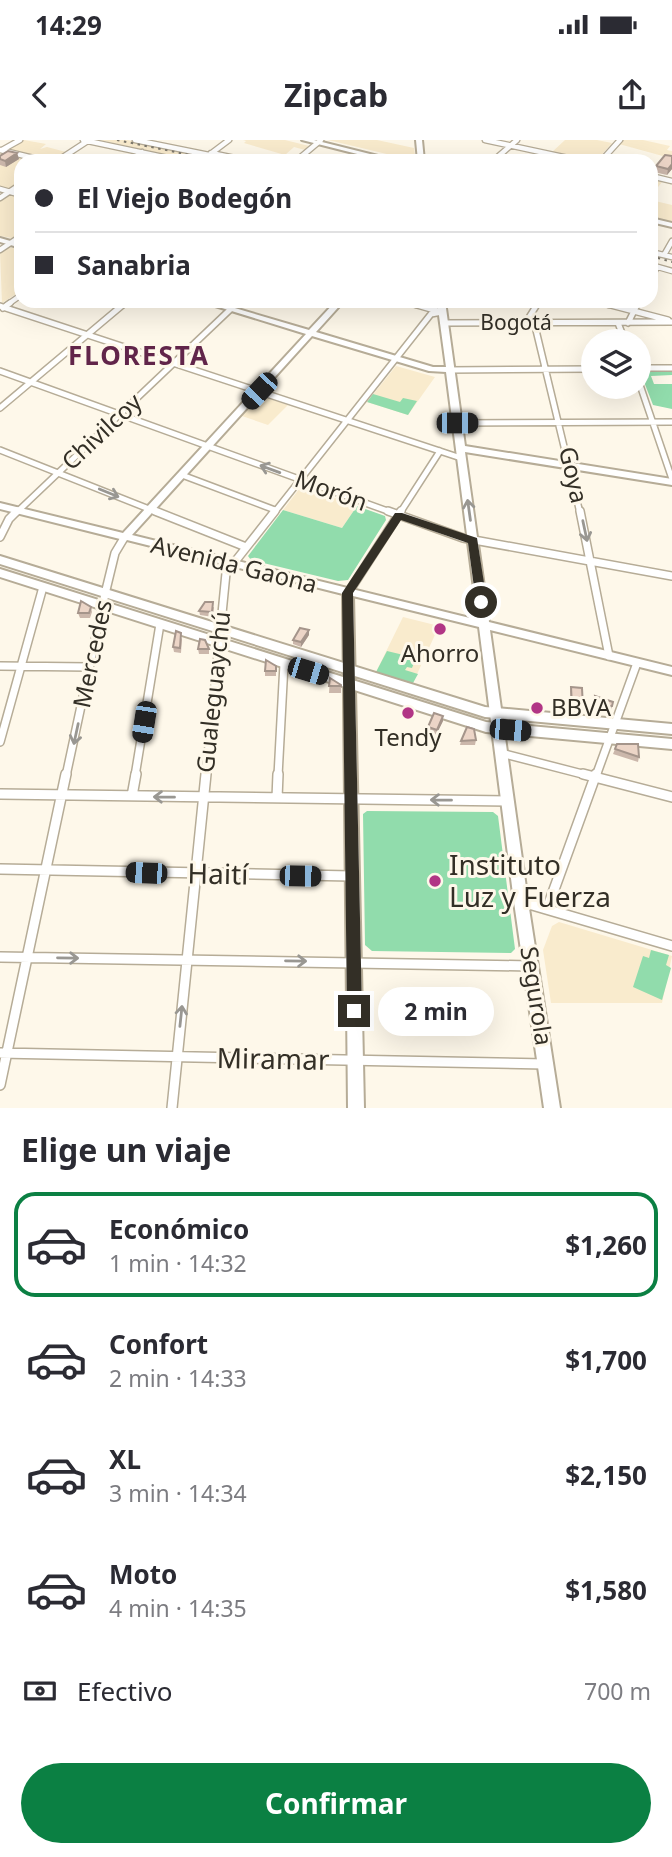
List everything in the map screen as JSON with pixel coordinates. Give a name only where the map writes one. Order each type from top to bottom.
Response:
[{"type":"main road","points":[[305,140],[319,141],[367,154]]},
{"type":"main road","points":[[0,560],[160,624],[220,636],[284,664],[496,713],[672,729]]},
{"type":"main road","points":[[0,573],[43,587],[104,600],[220,636],[498,729],[672,744]]},
{"type":"street","points":[[1,150],[20,140]]},
{"type":"street","points":[[67,154],[87,140],[151,154]]},
{"type":"street","points":[[135,140],[210,154],[229,140]]},
{"type":"street","points":[[153,144],[159,140]]},
{"type":"street","points":[[485,140],[549,154]]},
{"type":"street","points":[[501,154],[517,140]]},
{"type":"street","points":[[607,154],[620,140]]},
{"type":"street","points":[[304,154],[319,141]]},
{"type":"street","points":[[0,198],[14,188]]},
{"type":"street","points":[[0,189],[14,192]]},
{"type":"street","points":[[0,240],[14,244]]},
{"type":"street","points":[[0,250],[14,241]]},
{"type":"street","points":[[664,255],[672,241]]},
{"type":"street","points":[[658,254],[672,257]]},
{"type":"street","points":[[1,308],[440,451],[672,480],[645,399]]},
{"type":"street","points":[[0,408],[120,308]]},
{"type":"street","points":[[227,308],[432,369],[581,369]]},
{"type":"street","name":"Mercedes","points":[[0,1086],[4,1053],[28,957],[115,553],[124,538],[334,308]]},
{"type":"street","points":[[427,308],[442,312]]},
{"type":"street","name":"Segurola","points":[[441,308],[521,902],[552,1108]]},
{"type":"street","points":[[531,323],[528,317],[534,308]]},
{"type":"street","points":[[622,308],[672,322]]},
{"type":"street","points":[[628,323],[636,308]]},
{"type":"street","name":"Chivilcoy","points":[[0,537],[9,519],[230,309]]},
{"type":"street","name":"Gualeguaychú","points":[[172,1108],[226,573],[430,314],[442,312]]},
{"type":"street","name":"Bogotá","points":[[443,323],[672,322]]},
{"type":"street","name":"Goya","points":[[531,323],[535,326],[561,422],[610,656]]},
{"type":"street","points":[[618,323],[620,329]]},
{"type":"street","points":[[651,368],[672,368]]},
{"type":"street","name":"Morón","points":[[0,371],[473,541],[672,576]]},
{"type":"street","points":[[457,423],[672,422]]},
{"type":"street","points":[[0,450],[246,547]]},
{"type":"street","points":[[356,1108],[348,593],[440,451]]},
{"type":"street","points":[[182,475],[275,510]]},
{"type":"street","name":"Avenida Gaona","points":[[0,506],[672,671]]},
{"type":"street","points":[[0,742],[43,587]]},
{"type":"street","points":[[132,796],[160,624]]},
{"type":"street","points":[[547,909],[637,663]]},
{"type":"street","points":[[277,798],[284,664]]},
{"type":"street","points":[[0,666],[89,667]]},
{"type":"street","points":[[501,753],[672,797]]},
{"type":"street","points":[[0,794],[509,801]]},
{"type":"street","name":"Haití","points":[[0,869],[351,876]]},
{"type":"street","points":[[521,902],[672,946]]},
{"type":"street","points":[[0,957],[531,965]]},
{"type":"street","name":"Miramar","points":[[4,1053],[546,1064]]},
{"type":"shaded area","points":[[24,140],[46,144],[40,149],[47,147],[66,152],[28,154],[9,149]]},
{"type":"shaded area","points":[[100,140],[127,140],[200,154],[163,154]]},
{"type":"shaded area","points":[[243,140],[285,140],[309,146],[305,150],[294,147],[286,154],[282,154],[244,143],[246,141]]},
{"type":"shaded area","points":[[328,140],[377,140],[414,148],[415,154],[387,154]]},
{"type":"shaded area","points":[[565,140],[612,143],[602,154],[551,153]]},
{"type":"shaded area","points":[[623,140],[643,140],[670,146],[667,150],[672,151],[672,155],[670,158],[619,144]]},
{"type":"shaded area","points":[[0,154],[14,156],[14,186],[9,189],[0,188]]},
{"type":"shaded area","points":[[10,194],[14,195],[12,238],[0,236],[0,199]]},
{"type":"shaded area","points":[[658,202],[672,205],[672,222],[658,219]]},
{"type":"shaded area","points":[[9,247],[14,248],[14,295],[2,303],[0,252]]},
{"type":"shaded area","points":[[396,366],[435,377],[408,415],[367,402]]},
{"type":"shaded area","points":[[263,397],[288,405],[268,425],[242,416],[258,398]]},
{"type":"shaded area","points":[[305,487],[357,506],[342,528],[283,510],[300,488]]},
{"type":"shaded area","points":[[403,617],[439,626],[413,683],[376,672]]},
{"type":"shaded area","points":[[559,922],[672,956],[662,1003],[551,1003],[543,950],[552,926]]},
{"type":"green space","points":[[651,372],[672,372],[672,375],[651,376]]},
{"type":"green space","points":[[651,376],[654,384],[672,384],[672,409],[653,405]]},
{"type":"green space","points":[[373,394],[400,402],[403,398],[417,401],[408,415],[367,402]]},
{"type":"green space","points":[[357,506],[385,516],[386,520],[348,580],[338,581],[251,560],[248,556],[283,510],[342,528]]},
{"type":"green space","points":[[387,651],[416,658],[412,668],[407,667],[405,670],[418,674],[413,683],[376,672]]},
{"type":"green space","name":"Instituto Luz y Fuerza","points":[[367,811],[493,812],[498,816],[515,949],[511,953],[372,951],[365,945],[363,814]]},
{"type":"green space","points":[[651,950],[669,955],[666,965],[671,968],[662,1000],[633,987],[643,956],[649,958]]},
{"type":"building","points":[[8,151],[17,153],[5,161],[0,159],[0,156]]},
{"type":"building","points":[[665,155],[672,156],[672,164],[668,169],[658,166]]},
{"type":"building","points":[[81,601],[91,607],[89,613],[78,613]]},
{"type":"building","points":[[205,602],[213,602],[212,612],[199,611]]},
{"type":"building","points":[[300,628],[309,630],[301,642],[293,640]]},
{"type":"building","points":[[176,631],[181,633],[180,648],[173,647]]},
{"type":"building","points":[[200,639],[205,640],[209,649],[198,649]]},
{"type":"building","points":[[266,660],[276,666],[276,671],[265,671]]},
{"type":"building","points":[[330,678],[341,685],[341,686],[329,686]]},
{"type":"building","points":[[571,687],[582,688],[583,708],[572,707]]},
{"type":"building","points":[[595,696],[613,702],[612,706],[596,707]]},
{"type":"building","points":[[434,713],[443,716],[437,730],[428,727]]},
{"type":"building","points":[[467,727],[474,729],[476,740],[461,741]]},
{"type":"building","points":[[617,744],[638,744],[639,757],[615,749]]},
{"type":"railway","points":[[117,140],[185,154]]},
{"type":"railway","points":[[658,258],[672,262]]},
{"type":"place","name":"Ahorro","points":[[440,629]]},
{"type":"place","name":"BBVA","points":[[537,708]]},
{"type":"place","name":"Tendy","points":[[408,713]]},
{"type":"place","name":"Instituto Luz y Fuerza","points":[[435,881]]},
{"type":"district","name":"FLORESTA","points":[[139,356]]},
{"type":"route","points":[[354,1011],[348,593],[398,515],[473,541],[481,602]]}]
